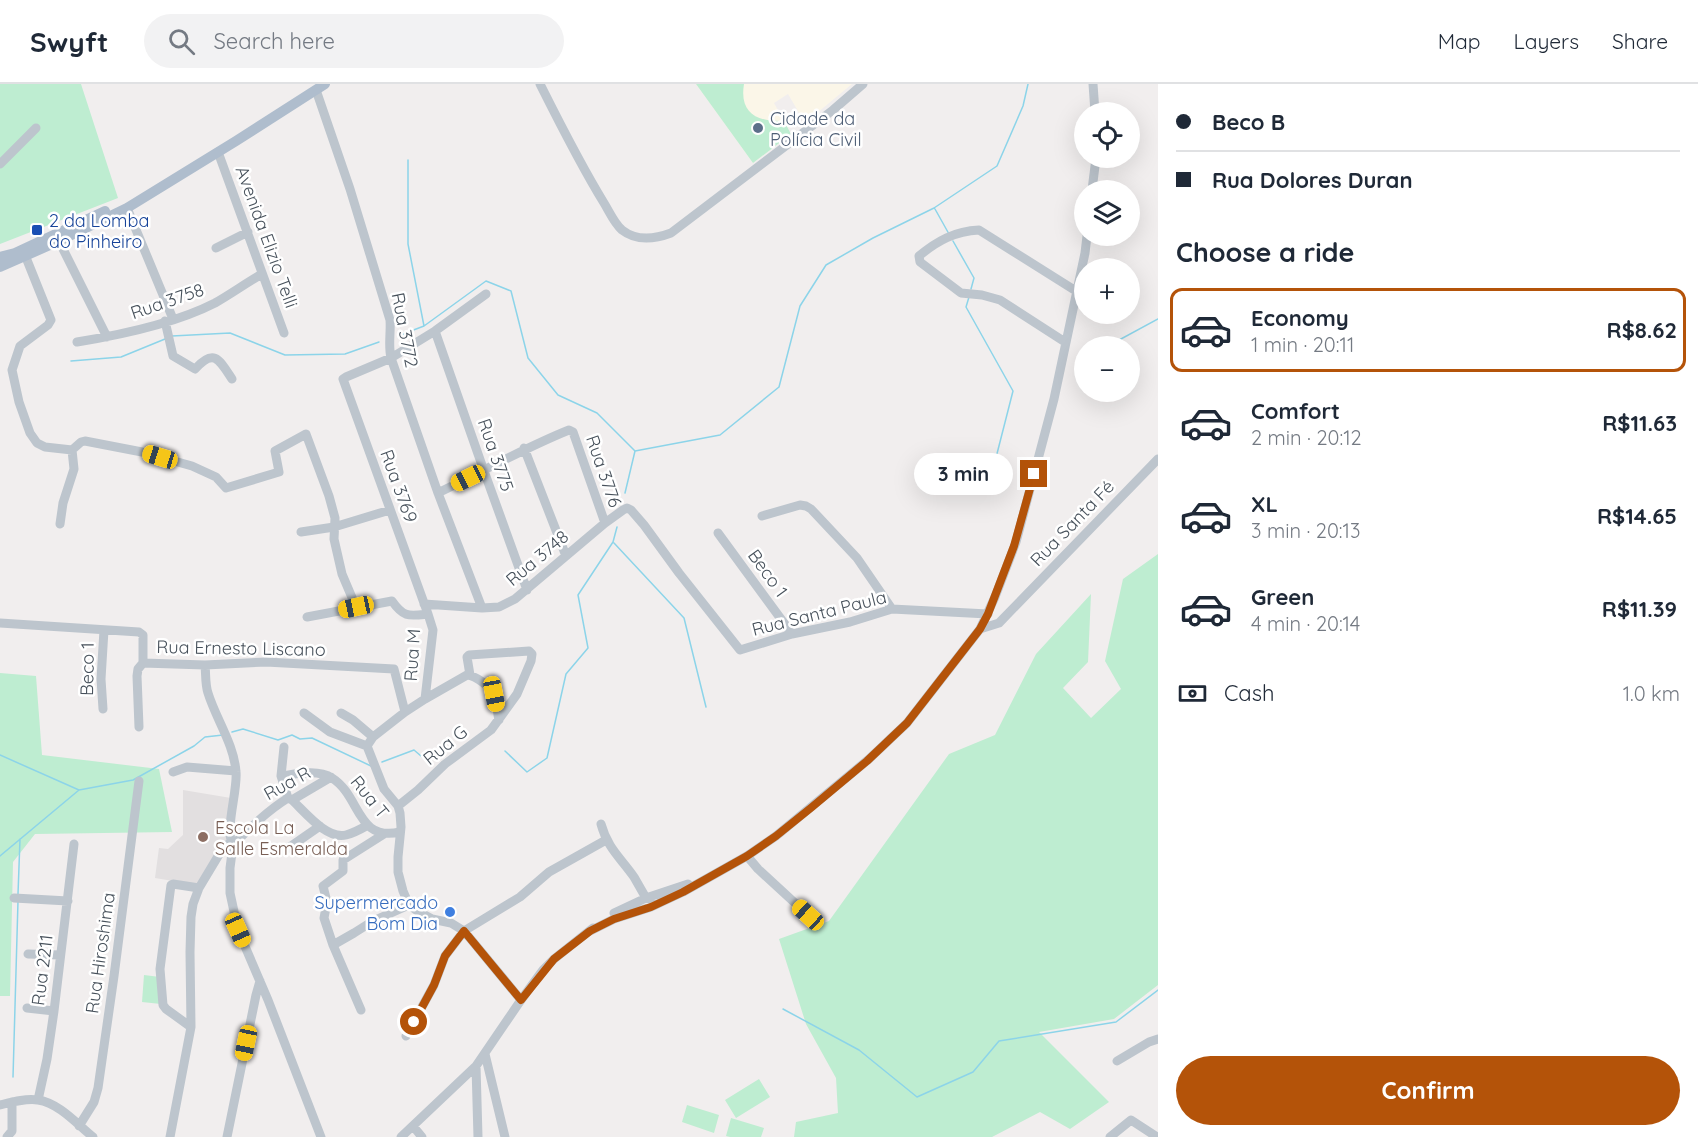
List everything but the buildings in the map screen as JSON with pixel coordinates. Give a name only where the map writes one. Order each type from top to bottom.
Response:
[{"type":"main road","points":[[0,267],[127,208],[318,86]]},
{"type":"main road","points":[[0,257],[15,253],[123,203],[318,86]]},
{"type":"street","points":[[540,84],[583,168],[622,230],[649,239],[671,234],[833,110],[863,84]]},
{"type":"street","points":[[1093,84],[1094,102]]},
{"type":"street","name":"Rua 3772","points":[[318,86],[390,320],[388,346],[391,358],[438,493],[482,608]]},
{"type":"street","points":[[0,164],[36,128]]},
{"type":"street","name":"Avenida Elizio Telli","points":[[218,152],[284,333]]},
{"type":"street","points":[[127,208],[169,320],[173,356],[195,369],[208,357],[214,357],[221,362],[232,379]]},
{"type":"street","points":[[1065,342],[1000,300],[961,293],[920,262],[919,256],[936,243],[955,234],[979,230],[1074,290]]},
{"type":"street","points":[[216,248],[248,232]]},
{"type":"street","points":[[59,241],[107,337]]},
{"type":"street","points":[[25,255],[51,320],[20,346],[12,370],[19,402],[30,433],[37,442],[45,447],[72,450],[84,441],[142,452],[206,471],[216,477],[226,488],[279,472],[275,451],[306,434],[335,518],[334,539],[342,574],[356,607]]},
{"type":"street","name":"Rua 3758","points":[[77,342],[107,337],[169,320],[214,303],[262,274]]},
{"type":"street","points":[[391,358],[435,331],[486,294]]},
{"type":"street","points":[[401,1137],[476,1066],[521,1000],[554,959],[617,912],[649,904],[747,856],[812,807],[867,761],[907,723],[980,629],[988,614],[1016,542],[1054,399],[1074,300]]},
{"type":"street","name":"Rua 3775","points":[[435,331],[527,590]]},
{"type":"street","name":"Rua 3769","points":[[391,358],[343,379],[426,609]]},
{"type":"street","name":"Rua 3776","points":[[524,448],[572,430],[605,523]]},
{"type":"street","points":[[438,493],[484,471],[524,448],[566,556]]},
{"type":"street","points":[[60,524],[63,503],[74,469],[72,450]]},
{"type":"street","name":"Rua Santa Fé","points":[[980,629],[999,622],[1158,459]]},
{"type":"street","points":[[762,516],[800,505],[811,509],[857,558],[892,609]]},
{"type":"street","name":"Rua Santa Paula","points":[[592,533],[623,510],[627,508],[631,510],[740,650],[792,634],[850,622],[892,609],[988,614]]},
{"type":"street","points":[[301,532],[334,527],[390,510]]},
{"type":"street","name":"Rua 3748","points":[[307,617],[392,601],[401,612],[407,615],[426,609],[499,607],[515,600],[592,533]]},
{"type":"street","name":"Beco 1","points":[[718,533],[792,634]]},
{"type":"street","name":"Rua M","points":[[425,699],[433,630],[426,609]]},
{"type":"street","name":"Rua Ernesto Liscano","points":[[0,623],[142,633],[143,663],[205,665],[266,662],[394,669],[405,712]]},
{"type":"street","name":"Beco 1","points":[[103,709],[101,679],[104,630]]},
{"type":"street","name":"Rua G","points":[[398,806],[445,764],[491,730],[522,686],[531,661],[531,652],[469,655],[467,657],[470,675]]},
{"type":"street","points":[[139,727],[136,676],[143,663]]},
{"type":"street","points":[[205,665],[208,694],[231,749],[236,771],[230,833],[232,843],[230,893],[238,930],[321,1137]]},
{"type":"street","points":[[367,746],[373,737],[405,712],[462,677],[470,675],[494,694],[499,720]]},
{"type":"street","points":[[304,713],[330,732],[367,746],[384,789],[398,806],[400,813],[398,872],[409,905],[432,919],[451,923],[464,931],[521,1000]]},
{"type":"street","points":[[341,713],[373,737]]},
{"type":"street","points":[[284,747],[281,776],[290,799],[320,826],[337,836],[346,835],[368,825]]},
{"type":"street","points":[[173,772],[187,767],[236,771]]},
{"type":"street","name":"Rua T","points":[[281,776],[310,773],[331,777],[349,795],[368,825],[375,831],[384,834],[400,832]]},
{"type":"street","name":"Rua R","points":[[170,1137],[191,1027],[191,917],[199,888],[223,848],[274,807],[331,777]]},
{"type":"street","name":"Rua Hiroshima","points":[[79,1126],[94,1102],[98,1088],[139,781]]},
{"type":"street","points":[[601,824],[606,840],[634,877],[649,904]]},
{"type":"street","points":[[284,851],[320,826]]},
{"type":"street","points":[[361,1010],[324,918],[327,902],[323,886],[343,871],[343,860],[384,834]]},
{"type":"street","points":[[406,1036],[434,985],[445,956],[464,931],[520,897],[549,872],[606,840]]},
{"type":"street","name":"Rua 2211","points":[[38,1100],[54,1011],[74,844]]},
{"type":"street","points":[[747,856],[808,915]]},
{"type":"street","points":[[191,1027],[163,1005],[160,969],[171,885],[199,888]]},
{"type":"street","points":[[14,898],[68,901]]},
{"type":"street","points":[[333,945],[373,921],[409,905]]},
{"type":"street","points":[[28,954],[60,955]]},
{"type":"street","points":[[227,1137],[260,981]]},
{"type":"street","points":[[27,1008],[54,1011]]},
{"type":"street","points":[[1117,1060],[1158,1039]]},
{"type":"street","points":[[485,1054],[505,1137]]},
{"type":"street","points":[[476,1066],[478,1137]]},
{"type":"street","points":[[0,1105],[38,1100],[51,1104],[93,1137]]},
{"type":"street","points":[[7,1137],[12,1131],[12,1102]]},
{"type":"street","points":[[1110,1137],[1131,1120],[1157,1137]]},
{"type":"street","points":[[412,1126],[422,1137]]},
{"type":"shaded area","name":"Cidade da Polícia Civil","points":[[696,84],[852,84],[805,123],[788,94],[774,103],[791,134],[753,163]]},
{"type":"shaded area","name":"Escola La Salle Esmeralda","points":[[183,790],[231,798],[226,840],[197,885],[155,878],[159,848],[168,849],[183,835]]},
{"type":"green space","points":[[0,84],[81,84],[118,198],[0,244]]},
{"type":"green space","points":[[696,84],[744,84],[744,103],[752,114],[766,120],[784,121],[791,134],[753,163]]},
{"type":"green space","points":[[1158,554],[1158,985],[1114,1019],[1039,1032],[1109,1102],[1070,1129],[1040,1112],[992,1137],[794,1137],[796,1122],[838,1113],[836,1078],[806,1024],[779,939],[829,921],[949,754],[995,735],[1036,654],[1091,594],[1088,662],[1063,688],[1091,718],[1121,689],[1105,661],[1123,579]]},
{"type":"green space","points":[[0,673],[36,676],[42,755],[159,769],[172,832],[35,834],[13,862],[10,996],[0,996]]},
{"type":"green space","points":[[144,975],[160,977],[161,1004],[142,1002]]},
{"type":"green space","points":[[759,1079],[770,1097],[736,1118],[725,1100]]},
{"type":"green space","points":[[687,1105],[719,1115],[714,1133],[682,1122]]},
{"type":"green space","points":[[731,1118],[764,1128],[761,1137],[726,1136]]},
{"type":"waterway","points":[[625,493],[635,451],[720,435],[779,387],[800,306],[826,265],[873,238],[934,208],[997,166],[1023,106],[1028,84]]},
{"type":"waterway","points":[[408,160],[408,244],[424,326]]},
{"type":"waterway","points":[[935,209],[949,234]]},
{"type":"waterway","points":[[953,241],[974,278],[971,289]]},
{"type":"waterway","points":[[403,334],[424,326],[486,281],[511,291],[528,358],[558,395],[597,413],[635,451]]},
{"type":"waterway","points":[[969,297],[966,307],[1013,391],[989,485]]},
{"type":"waterway","points":[[1127,336],[1158,319]]},
{"type":"waterway","points":[[172,336],[230,333],[285,355],[345,354],[379,342]]},
{"type":"waterway","points":[[71,361],[121,357],[165,339]]},
{"type":"waterway","points":[[505,751],[527,772],[547,758],[566,674],[588,648],[578,595],[613,542],[617,527]]},
{"type":"waterway","points":[[614,543],[684,618],[706,707]]},
{"type":"waterway","points":[[232,732],[243,729],[278,740],[292,735],[300,739],[312,738],[371,766]]},
{"type":"waterway","points":[[0,856],[79,790],[133,780],[194,746],[205,737],[223,735]]},
{"type":"waterway","points":[[382,762],[414,750],[428,762]]},
{"type":"waterway","points":[[0,755],[79,790]]},
{"type":"waterway","points":[[18,894],[20,839]]},
{"type":"waterway","points":[[13,1077],[18,901]]},
{"type":"waterway","points":[[783,1009],[859,1050],[917,1097],[973,1072],[999,1041],[1116,1022],[1158,990]]},
{"type":"place","name":"Cidade da Polícia Civil","points":[[758,128]]},
{"type":"place","name":"2 da Lomba do Pinheiro","points":[[37,230]]},
{"type":"place","name":"Escola La Salle Esmeralda","points":[[203,837]]},
{"type":"place","name":"Supermercado Bom Dia","points":[[450,912]]},
{"type":"route","points":[[414,1022],[434,985],[448,950],[464,931],[521,1000],[543,970],[590,931],[683,892],[747,856],[776,836],[867,761],[907,723],[980,629],[1014,546],[1034,474]]}]
